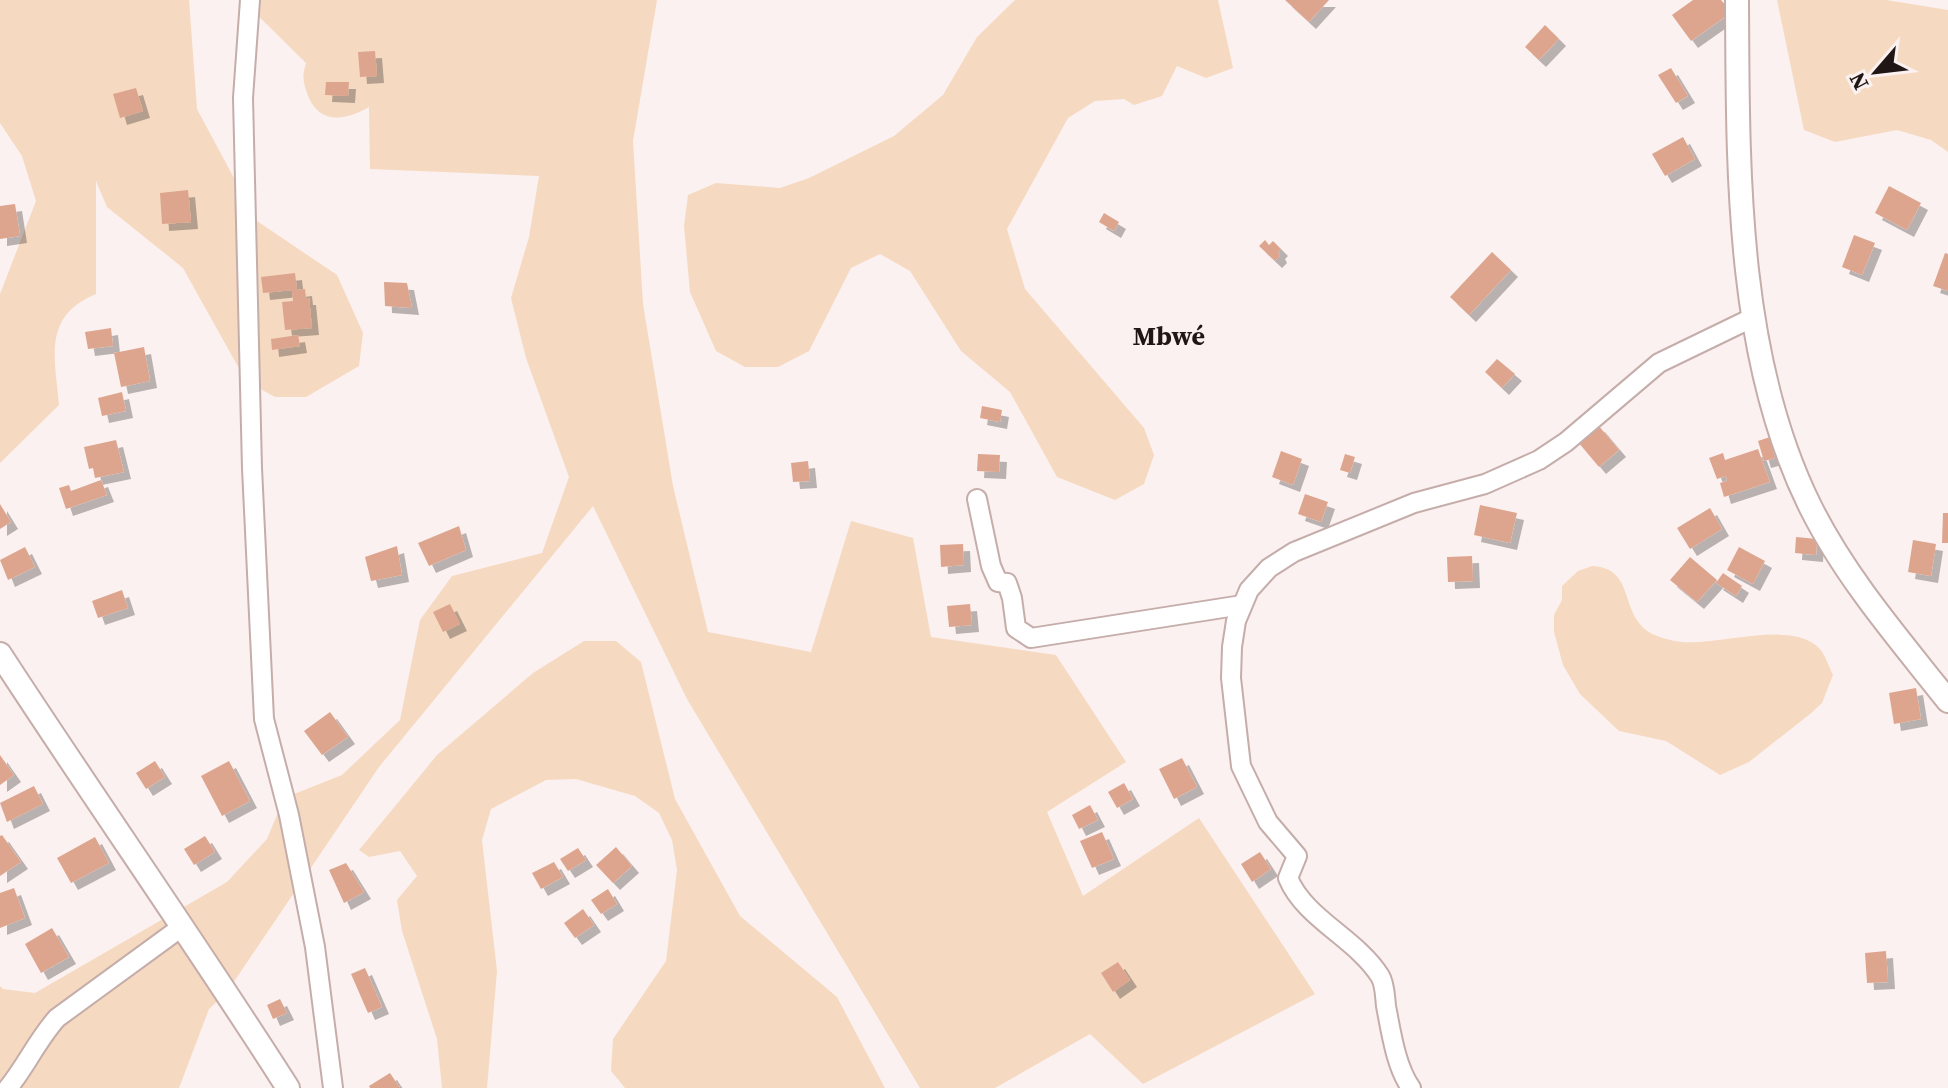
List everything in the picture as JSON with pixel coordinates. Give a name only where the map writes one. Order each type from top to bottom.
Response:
[{"type":"street","points":[[250,0],[243,98],[252,468],[264,719],[289,815],[315,947],[333,1088]]},
{"type":"street","points":[[1737,0],[1740,174],[1754,317],[1779,428],[1793,471],[1811,509],[1854,579],[1948,701]]},
{"type":"street","points":[[1411,1088],[1403,1076],[1393,1042],[1381,978],[1351,943],[1294,893],[1288,878],[1297,856],[1268,822],[1241,766],[1231,678],[1234,634],[1242,605],[1249,590],[1269,568],[1294,552],[1414,503],[1485,484],[1527,466],[1566,442],[1659,363],[1754,317]]},
{"type":"street","points":[[977,499],[991,566],[998,582],[1007,583],[1016,628],[1031,638],[1242,605]]},
{"type":"street","points":[[0,654],[288,1088]]},
{"type":"street","points":[[8,1088],[57,1018],[183,926]]},
{"type":"shaded area","points":[[0,0],[189,0],[197,109],[257,221],[337,275],[363,333],[359,366],[306,397],[275,397],[246,381],[183,268],[107,207],[96,181],[96,294],[79,303],[60,326],[55,355],[59,405],[0,463],[0,294],[36,201],[22,156],[0,123]]},
{"type":"shaded area","points":[[242,0],[657,0],[633,141],[643,304],[673,486],[708,632],[811,652],[851,521],[913,538],[931,637],[1056,655],[1126,762],[1047,812],[1083,896],[1199,818],[1315,994],[1143,1084],[1090,1034],[995,1088],[920,1088],[687,699],[593,506],[379,767],[227,992],[209,1009],[179,1088],[0,1088],[0,986],[35,993],[227,882],[267,839],[284,798],[342,775],[400,720],[420,620],[452,576],[542,553],[569,477],[526,358],[511,298],[529,237],[539,176],[370,169],[369,107],[342,117],[318,111],[305,85],[306,63]]},
{"type":"shaded area","points":[[1015,0],[1218,0],[1233,68],[1206,78],[1177,66],[1162,96],[1134,105],[1124,99],[1095,101],[1068,118],[1007,229],[1025,289],[1144,428],[1154,455],[1144,484],[1115,500],[1057,477],[1010,392],[961,351],[910,271],[880,254],[851,268],[809,351],[778,367],[745,367],[716,351],[690,292],[684,226],[688,195],[716,183],[780,188],[809,178],[894,136],[943,95],[977,37]]},
{"type":"shaded area","points":[[1777,0],[1886,0],[1948,10],[1948,152],[1931,140],[1897,130],[1835,142],[1804,130]]},
{"type":"shaded area","points":[[1592,566],[1605,568],[1614,574],[1621,582],[1638,621],[1649,632],[1660,637],[1691,642],[1770,635],[1806,639],[1819,648],[1833,675],[1822,703],[1749,762],[1720,775],[1666,741],[1619,731],[1580,694],[1563,665],[1554,632],[1554,615],[1562,600],[1562,586],[1578,571]]},
{"type":"shaded area","points":[[584,641],[616,641],[641,662],[675,799],[740,916],[837,997],[885,1088],[625,1088],[611,1071],[613,1039],[666,961],[677,870],[672,840],[659,813],[635,796],[576,779],[546,780],[491,809],[482,840],[497,971],[487,1088],[442,1088],[437,1039],[402,931],[397,900],[417,876],[400,851],[369,857],[359,850],[437,755],[533,673]]},
{"type":"building","points":[[1285,0],[1329,0],[1309,22]]},
{"type":"building","points":[[1693,0],[1721,0],[1732,12],[1691,41],[1672,15]]},
{"type":"building","points":[[1545,25],[1559,39],[1539,60],[1525,47]]},
{"type":"building","points":[[375,51],[377,76],[360,77],[358,52]]},
{"type":"building","points":[[1671,68],[1688,96],[1676,103],[1658,75]]},
{"type":"building","points":[[326,82],[349,82],[348,96],[325,95]]},
{"type":"building","points":[[136,88],[143,111],[120,118],[113,94]]},
{"type":"building","points":[[1683,137],[1695,159],[1665,176],[1652,154]]},
{"type":"building","points":[[1889,186],[1921,203],[1907,230],[1875,213]]},
{"type":"building","points":[[188,190],[191,222],[162,224],[160,193]]},
{"type":"building","points":[[15,204],[20,236],[0,239],[0,206]]},
{"type":"building","points":[[1104,213],[1119,222],[1114,231],[1099,222]]},
{"type":"building","points":[[1854,235],[1875,243],[1862,275],[1842,267]]},
{"type":"building","points":[[1265,240],[1269,245],[1273,241],[1281,249],[1275,261],[1259,246]]},
{"type":"building","points":[[1492,252],[1511,270],[1469,315],[1450,297]]},
{"type":"building","points":[[1945,253],[1948,254],[1948,291],[1933,286]]},
{"type":"building","points":[[295,273],[297,290],[305,289],[306,298],[309,298],[312,328],[285,330],[282,302],[293,301],[292,290],[263,293],[261,277]]},
{"type":"building","points":[[384,282],[407,283],[412,308],[385,306]]},
{"type":"building","points":[[111,328],[113,346],[88,349],[85,332]]},
{"type":"building","points":[[298,335],[300,346],[272,350],[271,339]]},
{"type":"building","points":[[144,347],[150,381],[121,387],[114,353]]},
{"type":"building","points":[[1497,359],[1515,374],[1502,388],[1485,372]]},
{"type":"building","points":[[122,392],[126,411],[102,416],[98,398]]},
{"type":"building","points":[[982,406],[1002,410],[1000,422],[980,418]]},
{"type":"building","points":[[1598,425],[1619,450],[1599,467],[1578,442]]},
{"type":"building","points":[[1770,437],[1775,458],[1764,461],[1758,441]]},
{"type":"building","points":[[116,440],[124,472],[95,478],[93,468],[89,469],[84,447]]},
{"type":"building","points":[[1758,449],[1770,482],[1724,497],[1720,483],[1727,481],[1726,476],[1717,479],[1709,458],[1723,453],[1725,460]]},
{"type":"building","points":[[1281,451],[1302,459],[1293,485],[1272,477]]},
{"type":"building","points":[[978,454],[1000,455],[999,472],[977,471]]},
{"type":"building","points":[[1345,454],[1355,457],[1350,473],[1340,470]]},
{"type":"building","points":[[808,461],[810,481],[793,482],[791,463]]},
{"type":"building","points":[[101,480],[107,495],[66,509],[59,488],[69,485],[71,491]]},
{"type":"building","points":[[1305,494],[1328,502],[1321,522],[1298,514]]},
{"type":"building","points":[[0,504],[11,522],[0,529]]},
{"type":"building","points":[[1480,505],[1517,513],[1510,543],[1474,535]]},
{"type":"building","points":[[1710,508],[1722,529],[1690,549],[1677,528]]},
{"type":"building","points":[[1943,513],[1948,513],[1948,543],[1942,543]]},
{"type":"building","points":[[459,526],[466,550],[429,566],[418,543]]},
{"type":"building","points":[[1796,537],[1817,539],[1816,555],[1795,553]]},
{"type":"building","points":[[1913,540],[1936,544],[1931,576],[1908,572]]},
{"type":"building","points":[[963,544],[964,565],[941,567],[940,545]]},
{"type":"building","points":[[397,546],[402,575],[371,581],[365,557]]},
{"type":"building","points":[[25,547],[35,567],[8,580],[0,560]]},
{"type":"building","points":[[1739,547],[1765,561],[1753,584],[1727,570]]},
{"type":"building","points":[[1472,556],[1473,581],[1448,582],[1447,557]]},
{"type":"building","points":[[1690,557],[1717,580],[1697,602],[1670,580]]},
{"type":"building","points":[[1723,573],[1742,586],[1736,596],[1716,583]]},
{"type":"building","points":[[122,590],[128,608],[98,618],[92,601]]},
{"type":"building","points":[[450,604],[460,624],[443,632],[433,612]]},
{"type":"building","points":[[970,604],[972,625],[949,627],[947,606]]},
{"type":"building","points":[[1916,688],[1921,719],[1894,724],[1889,693]]},
{"type":"building","points":[[330,712],[348,737],[322,755],[304,731]]},
{"type":"building","points":[[0,755],[14,775],[0,785]]},
{"type":"building","points":[[1182,758],[1197,787],[1174,799],[1159,769]]},
{"type":"building","points":[[155,761],[165,777],[146,789],[136,773]]},
{"type":"building","points":[[229,761],[250,801],[222,816],[201,776]]},
{"type":"building","points":[[1124,783],[1133,799],[1117,808],[1108,792]]},
{"type":"building","points":[[34,786],[43,804],[7,822],[0,803]]},
{"type":"building","points":[[1090,805],[1098,820],[1079,829],[1072,815]]},
{"type":"building","points":[[1102,832],[1114,859],[1092,868],[1080,841]]},
{"type":"building","points":[[0,836],[21,862],[0,876]]},
{"type":"building","points":[[205,836],[215,852],[194,865],[184,849]]},
{"type":"building","points":[[95,837],[109,863],[71,883],[57,858]]},
{"type":"building","points":[[616,847],[632,866],[613,883],[596,865]]},
{"type":"building","points":[[578,848],[586,860],[568,871],[560,859]]},
{"type":"building","points":[[1260,852],[1271,869],[1252,882],[1241,864]]},
{"type":"building","points":[[554,862],[563,877],[541,889],[532,873]]},
{"type":"building","points":[[346,863],[364,892],[344,903],[329,870]]},
{"type":"building","points":[[14,888],[25,918],[0,928],[0,893]]},
{"type":"building","points":[[608,889],[617,904],[601,914],[591,900]]},
{"type":"building","points":[[583,909],[594,925],[575,938],[564,923]]},
{"type":"building","points":[[52,928],[69,957],[41,973],[25,944]]},
{"type":"building","points":[[1886,951],[1888,982],[1867,983],[1865,953]]},
{"type":"building","points":[[1118,962],[1130,980],[1113,992],[1101,973]]},
{"type":"building","points":[[365,968],[382,1007],[368,1013],[351,974]]},
{"type":"building","points":[[280,999],[287,1013],[273,1019],[267,1005]]},
{"type":"building","points":[[390,1073],[400,1088],[370,1088],[369,1086]]},
{"type":"district","name":"Mbwé","points":[[1169,336]]}]
